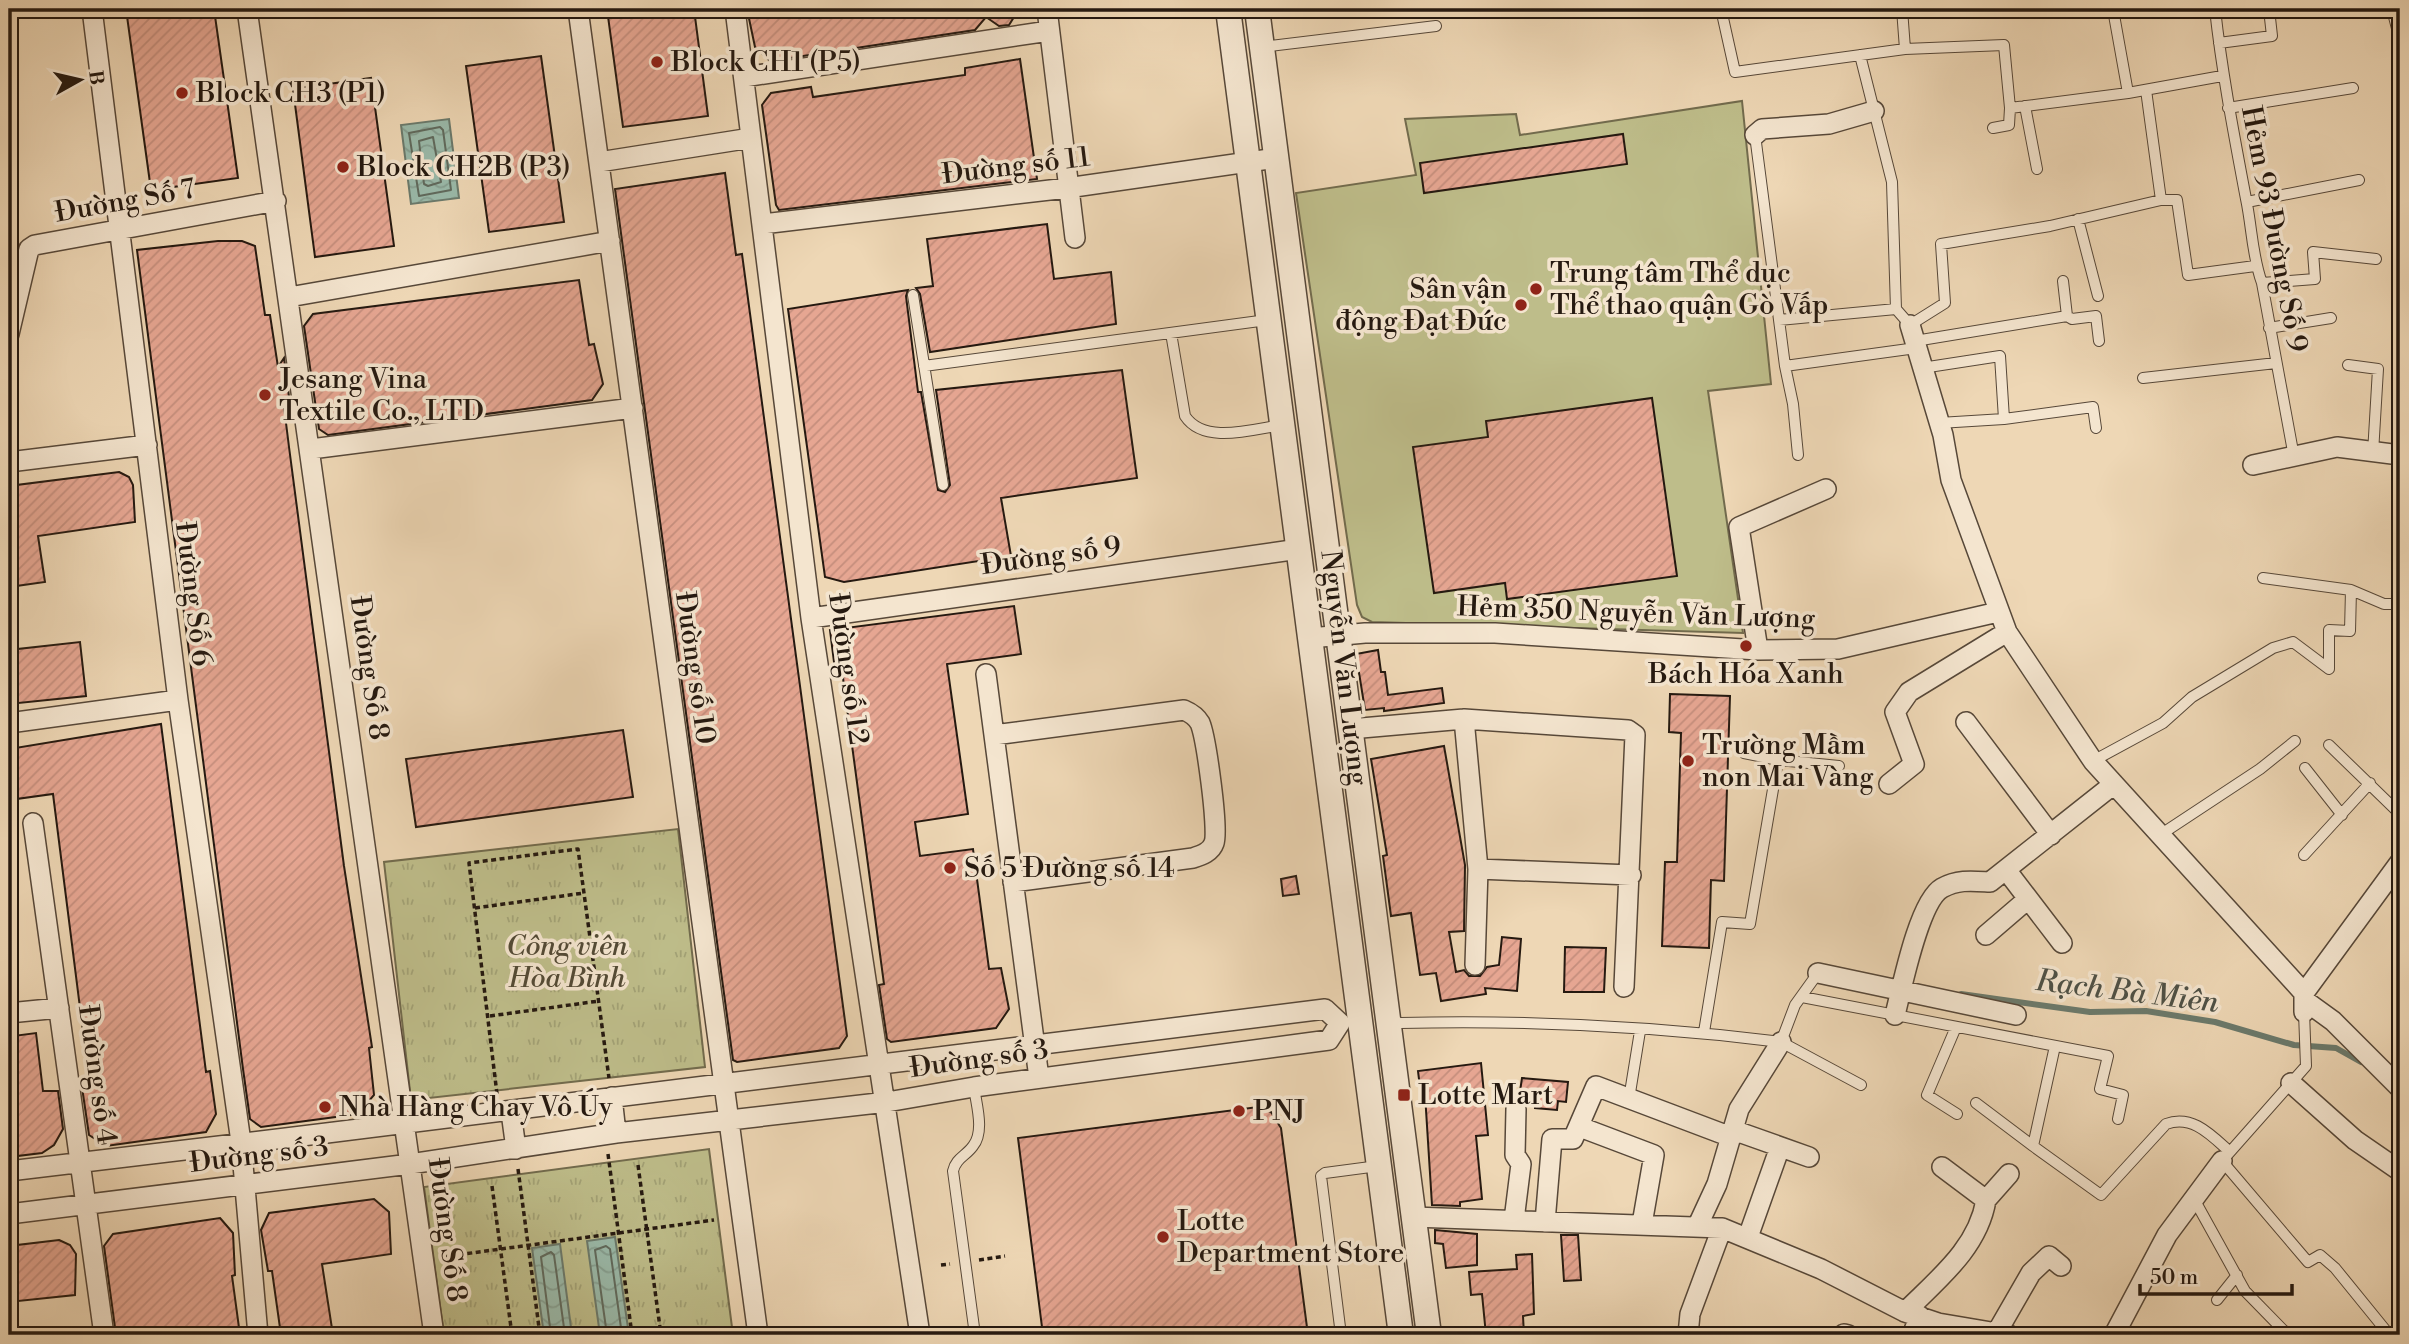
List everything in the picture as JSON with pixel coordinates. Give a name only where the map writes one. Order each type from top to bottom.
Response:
[{"type":"street","name":"Đường Số 6","points":[[92,9],[178,700],[247,1185]]},
{"type":"street","name":"Đường Số 8","points":[[247,9],[434,1335]]},
{"type":"street","name":"Đường số 10","points":[[578,9],[758,1335]]},
{"type":"street","name":"Đường số 12","points":[[735,9],[811,618],[878,1063],[887,1102],[920,1335]]},
{"type":"street","points":[[1047,9],[1075,238]]},
{"type":"street","name":"Nguyễn Văn Lượng","points":[[1228,9],[1310,638],[1350,1022],[1379,1166],[1401,1335]]},
{"type":"street","name":"Nguyễn Văn Lượng","points":[[1257,9],[1429,1335]]},
{"type":"street","points":[[744,77],[1049,31]]},
{"type":"street","points":[[1755,135],[1762,129],[1829,124],[1874,111]]},
{"type":"street","points":[[599,162],[751,138]]},
{"type":"street","name":"Đường số 11","points":[[762,224],[1067,188],[1276,158]]},
{"type":"street","name":"Đường Số 7","points":[[9,334],[29,249],[35,245],[276,201]]},
{"type":"street","points":[[289,297],[610,241]]},
{"type":"street","points":[[1914,338],[1939,422],[1951,480],[2007,632],[2093,761],[2304,1002],[2333,1021],[2400,1088]]},
{"type":"street","points":[[311,449],[633,408]]},
{"type":"street","points":[[9,462],[147,445]]},
{"type":"street","points":[[2253,465],[2337,447],[2400,455]]},
{"type":"street","points":[[1758,650],[1740,527],[1826,489]]},
{"type":"street","name":"Đường số 9","points":[[811,618],[1299,549]]},
{"type":"street","name":"Hẻm 350 Nguyễn Văn Lượng","points":[[1310,638],[1338,635],[1495,634],[1758,650],[1838,649],[1998,612]]},
{"type":"street","points":[[1889,783],[1914,764],[1895,712],[1909,692],[2007,632]]},
{"type":"street","points":[[986,674],[1039,1078]]},
{"type":"street","points":[[9,723],[178,700]]},
{"type":"street","points":[[994,735],[1184,710],[1199,721],[1205,746],[1216,833],[1212,847],[1207,852],[1193,858],[1013,882]]},
{"type":"street","points":[[1350,729],[1464,719],[1628,730],[1635,735],[1631,876],[1624,986]]},
{"type":"street","points":[[1464,719],[1478,869],[1475,965]]},
{"type":"street","points":[[1966,722],[2051,835]]},
{"type":"street","points":[[1895,1014],[1921,919],[1940,889],[1962,880],[1990,882],[2114,784]]},
{"type":"street","name":"Đường số 4","points":[[33,823],[104,1335]]},
{"type":"street","points":[[2304,1002],[2375,893],[2400,863]]},
{"type":"street","points":[[1478,869],[1631,876]]},
{"type":"street","points":[[2007,871],[2062,943]]},
{"type":"street","points":[[1986,935],[2028,899]]},
{"type":"street","points":[[1818,973],[2016,1015]]},
{"type":"street","points":[[9,1013],[59,1008]]},
{"type":"street","name":"Đường số 3","points":[[9,1171],[505,1113],[878,1063],[1035,1047],[1325,1009],[1350,1022],[1329,1040],[974,1087],[887,1102],[611,1134],[410,1164],[9,1214]]},
{"type":"street","points":[[1350,1022],[1388,1018]]},
{"type":"street","points":[[1698,1226],[1717,1184],[1739,1109],[1781,1042]]},
{"type":"street","points":[[2291,1083],[2355,1140],[2400,1171]]},
{"type":"street","points":[[1545,1222],[1552,1139],[1570,1141],[1580,1127],[1593,1088],[1599,1086],[1629,1101],[1809,1157]]},
{"type":"street","points":[[611,1134],[612,1097]]},
{"type":"street","points":[[1514,1220],[1521,1164],[1515,1155],[1516,1109]]},
{"type":"street","points":[[505,1113],[516,1149]]},
{"type":"street","points":[[1580,1127],[1654,1155],[1642,1224]]},
{"type":"street","points":[[1748,1237],[1780,1147]]},
{"type":"street","points":[[2120,1333],[2156,1255],[2226,1156]]},
{"type":"street","points":[[1942,1167],[1986,1200]]},
{"type":"street","points":[[1912,1335],[1912,1314],[1970,1242],[1982,1224],[1986,1200],[2009,1174]]},
{"type":"street","points":[[247,1185],[258,1335]]},
{"type":"street","points":[[1413,1217],[1722,1228],[1821,1269],[1912,1314],[1938,1323],[2003,1334],[2031,1273],[2049,1256],[2061,1266]]},
{"type":"street","points":[[1688,1335],[1690,1314],[1722,1228]]},
{"type":"lane","points":[[1721,9],[1735,72],[1905,49],[2004,45],[2009,125],[1993,128]]},
{"type":"lane","points":[[1902,9],[1905,49]]},
{"type":"lane","name":"Hẻm 93 Đường Số 9","points":[[2215,9],[2222,76],[2247,202],[2255,266],[2262,283],[2294,457]]},
{"type":"lane","points":[[2219,43],[2272,36],[2269,9]]},
{"type":"lane","points":[[2392,9],[2400,40]]},
{"type":"lane","points":[[2114,15],[2128,93]]},
{"type":"lane","points":[[1262,47],[1436,26]]},
{"type":"lane","points":[[1860,55],[1892,182],[1896,309],[1914,338]]},
{"type":"lane","points":[[2010,108],[2128,93],[2222,76]]},
{"type":"lane","points":[[2228,108],[2353,88]]},
{"type":"lane","points":[[2146,90],[2161,200]]},
{"type":"lane","points":[[2025,106],[2037,169]]},
{"type":"lane","points":[[1755,135],[1798,455]]},
{"type":"lane","points":[[2247,202],[2359,180]]},
{"type":"lane","points":[[1914,338],[1945,303],[1941,244],[2078,219],[2161,200],[2177,200],[2188,275],[2255,266]]},
{"type":"lane","points":[[2078,219],[2098,296]]},
{"type":"lane","points":[[2262,283],[2315,279],[2313,253],[2376,260]]},
{"type":"lane","points":[[2063,281],[2067,316],[2072,320],[2096,316],[2099,341]]},
{"type":"lane","points":[[914,295],[943,485]]},
{"type":"lane","points":[[1779,320],[1896,309]]},
{"type":"lane","points":[[1785,366],[1914,338],[2067,316]]},
{"type":"lane","points":[[2269,328],[2331,318]]},
{"type":"lane","points":[[924,366],[1269,320]]},
{"type":"lane","points":[[1171,333],[1185,416],[1192,427],[1231,432],[1282,425]]},
{"type":"lane","points":[[1922,368],[2000,356],[2004,419]]},
{"type":"lane","points":[[2143,378],[2276,363]]},
{"type":"lane","points":[[2348,365],[2378,369],[2373,453]]},
{"type":"lane","points":[[1939,422],[2004,419],[2093,407],[2096,428]]},
{"type":"lane","points":[[2263,579],[2351,590],[2384,604],[2400,604]]},
{"type":"lane","points":[[2093,761],[2163,723],[2192,697],[2273,648],[2292,642],[2329,669],[2329,630],[2350,631],[2351,590]]},
{"type":"lane","points":[[2160,835],[2260,769],[2295,741]]},
{"type":"lane","points":[[2329,745],[2400,814]]},
{"type":"lane","points":[[1744,753],[1778,760],[1839,766]]},
{"type":"lane","points":[[1703,1032],[1721,922],[1750,923],[1778,760]]},
{"type":"lane","points":[[2305,768],[2342,815]]},
{"type":"lane","points":[[2304,855],[2370,783]]},
{"type":"lane","points":[[1781,1042],[1795,1005],[1818,973]]},
{"type":"lane","points":[[1802,997],[2108,1056],[2100,1089],[2123,1095],[2118,1119]]},
{"type":"lane","points":[[2226,1156],[2306,1066],[2304,1002]]},
{"type":"lane","points":[[1388,1018],[1400,1023],[1552,1023],[1640,1031],[1703,1032],[1781,1042],[1861,1085]]},
{"type":"lane","points":[[1956,1027],[1927,1095],[1957,1114]]},
{"type":"lane","points":[[1629,1101],[1640,1031]]},
{"type":"lane","points":[[2033,1146],[2055,1046]]},
{"type":"lane","points":[[974,1087],[979,1136],[973,1147],[955,1162],[953,1171],[975,1335]]},
{"type":"lane","points":[[1976,1103],[2101,1195],[2166,1124],[2178,1119],[2192,1122],[2226,1156],[2308,1262],[2320,1255],[2335,1268],[2388,1332]]},
{"type":"lane","points":[[1342,1335],[1321,1176],[1325,1172],[1379,1166]]},
{"type":"lane","points":[[2194,1199],[2245,1291],[2288,1335]]},
{"type":"lane","points":[[2217,1300],[2238,1275]]},
{"type":"path","points":[[505,1113],[469,863],[578,849],[612,1097]]},
{"type":"path","points":[[475,908],[584,893]]},
{"type":"path","points":[[489,1016],[599,1001]]},
{"type":"path","points":[[611,1134],[618,1233],[632,1335]]},
{"type":"path","points":[[516,1149],[540,1335]]},
{"type":"path","points":[[638,1165],[661,1335]]},
{"type":"path","points":[[492,1186],[512,1335]]},
{"type":"path","points":[[436,1258],[714,1220]]},
{"type":"path","points":[[722,1335],[729,1334]]},
{"type":"green space","name":"Trung tâm Thể dục Thể thao quận Gò Vấp","points":[[1742,101],[1771,384],[1708,391],[1743,633],[1372,622],[1362,617],[1357,605],[1296,193],[1416,175],[1405,119],[1516,114],[1520,135]]},
{"type":"green space","name":"Công viên Hòa Bình","points":[[678,829],[705,1067],[411,1100],[384,862]]},
{"type":"green space","points":[[709,1149],[733,1335],[444,1335],[424,1187]]},
{"type":"water","points":[[449,119],[459,198],[411,204],[401,125]]},
{"type":"water","points":[[615,1237],[629,1335],[600,1335],[587,1241]]},
{"type":"water","points":[[560,1244],[572,1335],[544,1335],[532,1248]]},
{"type":"building","name":"Block CH3 (P1)","points":[[126,9],[214,9],[238,178],[151,190]]},
{"type":"building","name":"Block CH1 (P5)","points":[[607,9],[694,9],[708,116],[623,127]]},
{"type":"building","points":[[747,9],[1019,9],[1009,25],[999,26],[986,17],[975,30],[770,61],[755,47]]},
{"type":"building","points":[[541,56],[564,222],[489,232],[466,66]]},
{"type":"building","points":[[1020,59],[1037,179],[779,210],[776,205],[762,105],[771,93],[811,87],[813,97],[965,75],[965,68]]},
{"type":"building","name":"Block CH2B (P3)","points":[[371,78],[394,246],[315,257],[293,89]]},
{"type":"building","points":[[1623,134],[1627,164],[1424,193],[1420,163]]},
{"type":"building","points":[[725,173],[736,255],[742,254],[847,1036],[839,1048],[737,1062],[733,1060],[615,189]]},
{"type":"building","points":[[1047,224],[1054,279],[1111,272],[1116,324],[930,352],[920,294],[916,288],[933,286],[927,239]]},
{"type":"building","points":[[242,241],[255,246],[265,315],[270,315],[278,367],[284,358],[291,412],[284,407],[289,447],[344,866],[372,1047],[369,1048],[374,1095],[358,1114],[261,1127],[250,1119],[137,250]]},
{"type":"building","points":[[579,280],[589,345],[594,344],[603,384],[592,400],[328,435],[319,429],[304,326],[313,314]]},
{"type":"building","points":[[908,290],[906,296],[918,392],[921,392],[938,490],[945,492],[950,485],[936,390],[1122,370],[1137,478],[1001,498],[1011,556],[844,582],[825,577],[788,309]]},
{"type":"building","name":"Trung tâm Thể dục Thể thao quận Gò Vấp","points":[[1652,398],[1677,576],[1507,599],[1505,583],[1434,593],[1413,447],[1488,437],[1486,421]]},
{"type":"building","points":[[119,472],[129,477],[133,485],[135,522],[38,536],[45,582],[9,587],[9,486]]},
{"type":"building","points":[[1014,606],[1021,654],[947,664],[968,814],[915,822],[920,856],[973,849],[989,969],[1001,968],[1009,1009],[996,1028],[891,1042],[887,1039],[879,985],[884,984],[843,678],[836,678],[830,630]]},
{"type":"building","points":[[80,642],[86,696],[9,704],[9,650]]},
{"type":"building","points":[[1378,650],[1388,695],[1442,688],[1444,703],[1384,711],[1384,708],[1365,710],[1356,654]]},
{"type":"building","points":[[1670,694],[1730,696],[1724,881],[1711,880],[1709,948],[1662,946],[1665,862],[1677,862],[1681,733],[1669,732]]},
{"type":"building","points":[[161,724],[206,1072],[210,1071],[216,1114],[206,1132],[106,1146],[89,1135],[82,1088],[90,1087],[53,794],[9,800],[9,749]]},
{"type":"building","points":[[623,730],[633,797],[416,827],[406,759]]},
{"type":"building","points":[[1444,746],[1465,865],[1464,931],[1449,932],[1456,972],[1464,970],[1469,976],[1480,976],[1487,967],[1499,965],[1502,937],[1521,939],[1517,991],[1485,988],[1486,994],[1441,1001],[1436,973],[1420,975],[1411,913],[1391,916],[1383,856],[1387,855],[1371,759]]},
{"type":"building","points":[[1296,876],[1299,894],[1283,896],[1281,879]]},
{"type":"building","points":[[1565,947],[1606,948],[1604,992],[1564,992]]},
{"type":"building","points":[[36,1033],[43,1091],[58,1091],[63,1129],[54,1145],[42,1153],[9,1157],[9,1045],[14,1045],[13,1036]]},
{"type":"building","points":[[1481,1063],[1488,1135],[1476,1136],[1482,1199],[1460,1202],[1460,1206],[1432,1205],[1425,1094],[1421,1095],[1418,1071]]},
{"type":"building","points":[[1522,1078],[1568,1082],[1566,1102],[1558,1101],[1557,1110],[1535,1108],[1535,1105],[1519,1098]]},
{"type":"building","name":"Lotte Department Store","points":[[1258,1107],[1271,1112],[1281,1128],[1308,1335],[1043,1335],[1018,1138]]},
{"type":"building","points":[[374,1199],[389,1212],[391,1254],[322,1264],[333,1335],[281,1335],[272,1271],[268,1271],[261,1230],[269,1213]]},
{"type":"building","points":[[220,1218],[233,1233],[235,1275],[232,1276],[240,1335],[116,1335],[104,1246],[113,1234]]},
{"type":"building","points":[[1435,1230],[1477,1234],[1477,1265],[1446,1268],[1443,1244],[1435,1243]]},
{"type":"building","points":[[1561,1235],[1578,1235],[1581,1280],[1564,1281]]},
{"type":"building","points":[[59,1240],[70,1245],[76,1254],[75,1295],[9,1302],[9,1246]]},
{"type":"building","points":[[1532,1254],[1534,1314],[1523,1316],[1524,1335],[1486,1335],[1482,1294],[1471,1295],[1469,1272],[1517,1269],[1516,1255]]},
{"type":"waterway","name":"Rạch Bà Miên","points":[[1961,994],[2090,1012],[2146,1011],[2215,1022],[2294,1045],[2336,1048],[2361,1062]]},
{"type":"place","name":"Block CH1 (P5)","points":[[657,62]]},
{"type":"place","name":"Block CH3 (P1)","points":[[182,93]]},
{"type":"place","name":"Block CH2B (P3)","points":[[343,167]]},
{"type":"place","name":"Trung tâm Thể dục Thể thao quận Gò Vấp","points":[[1536,289]]},
{"type":"place","name":"Sân vận động Đạt Đức","points":[[1521,305]]},
{"type":"place","name":"Jesang Vina Textile Co., LTD","points":[[265,395]]},
{"type":"place","name":"Bách Hóa Xanh","points":[[1746,646]]},
{"type":"place","name":"Trường Mầm non Mai Vàng","points":[[1688,761]]},
{"type":"place","name":"Số 5 Đường số 14","points":[[950,868]]},
{"type":"place","name":"Lotte Mart","points":[[1404,1095]]},
{"type":"place","name":"Nhà Hàng Chay Vô Úy","points":[[325,1107]]},
{"type":"place","name":"PNJ","points":[[1239,1111]]},
{"type":"place","name":"Lotte Department Store","points":[[1163,1237]]}]
